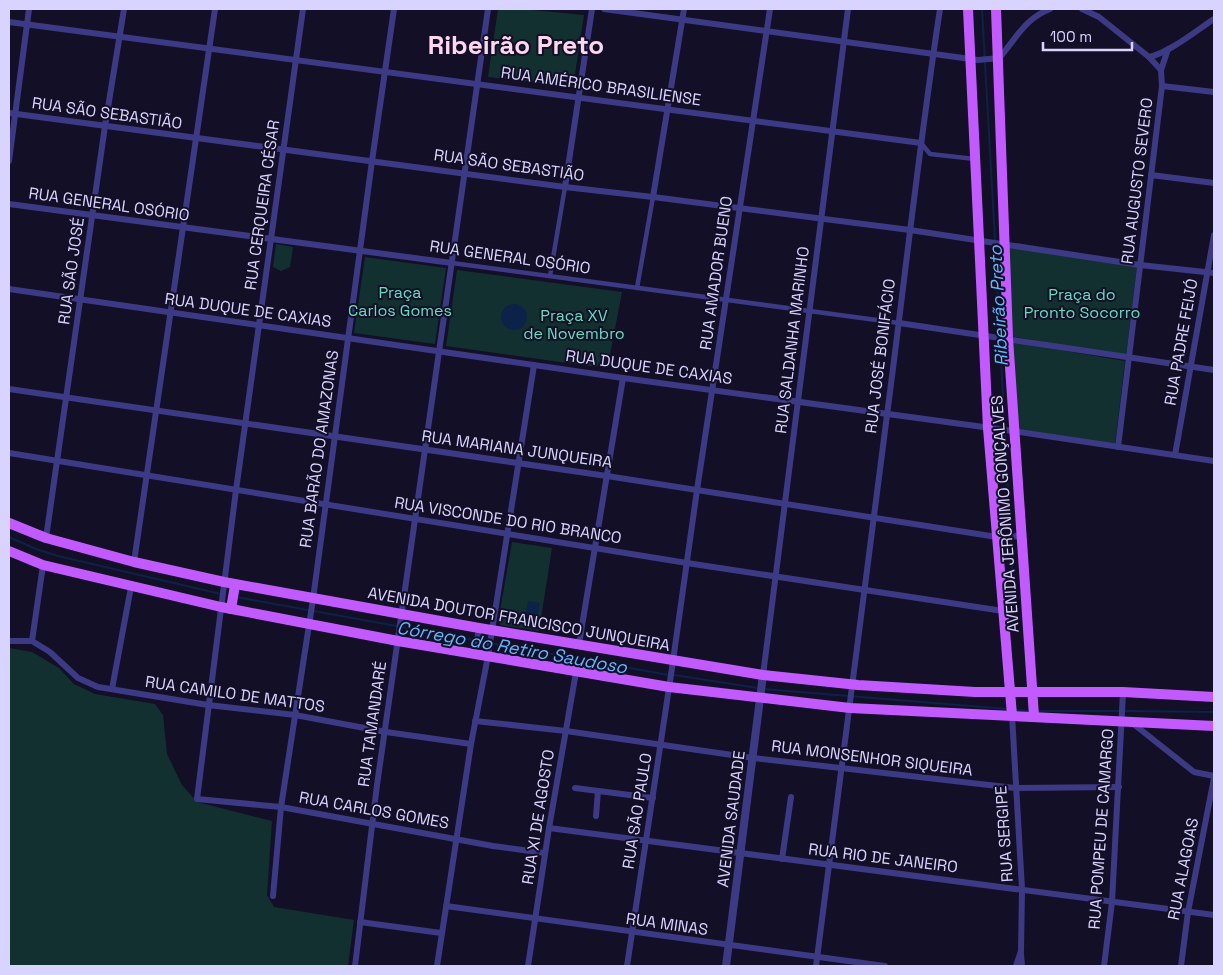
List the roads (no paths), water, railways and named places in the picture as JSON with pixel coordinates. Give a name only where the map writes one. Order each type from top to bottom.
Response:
[{"type":"main road","name":"AVENIDA JERÔNIMO GONÇALVES","points":[[968,9],[975,59],[976,160],[991,429],[1011,713]]},
{"type":"main road","name":"AVENIDA JERÔNIMO GONÇALVES","points":[[996,9],[995,59],[1004,338],[1034,714]]},
{"type":"main road","name":"AVENIDA DOUTOR FRANCISCO JUNQUEIRA","points":[[9,523],[46,538],[223,585],[491,633],[579,644],[673,664],[763,678],[853,687],[1010,694],[1123,694],[1214,697]]},
{"type":"main road","points":[[9,551],[43,565],[131,587],[576,672],[760,696],[851,705],[1034,714],[1214,726]]},
{"type":"main road","points":[[227,605],[234,587]]},
{"type":"street","points":[[9,161],[12,114],[29,9]]},
{"type":"street","name":"RUA SÃO JOSÉ","points":[[46,538],[105,126],[124,9]]},
{"type":"street","points":[[134,562],[215,9]]},
{"type":"street","name":"RUA CERQUEIRA CÉSAR","points":[[197,799],[208,705],[227,605],[223,585],[304,9]]},
{"type":"street","name":"RUA BARÃO DO AMAZONAS","points":[[273,896],[281,807],[312,602],[324,504],[394,9]]},
{"type":"street","name":"RUA TAMANDARÉ","points":[[354,966],[398,638],[488,9]]},
{"type":"street","points":[[550,276],[592,9]]},
{"type":"street","points":[[604,9],[975,59],[995,59],[1001,56],[1027,22],[1039,13],[1050,9]]},
{"type":"street","points":[[638,288],[684,9]]},
{"type":"street","name":"RUA AMADOR BUENO","points":[[673,664],[697,490],[770,9]]},
{"type":"street","name":"RUA SALDANHA MARINHO","points":[[763,678],[848,9]]},
{"type":"street","name":"RUA JOSÉ BONIFÁCIO","points":[[816,966],[940,9]]},
{"type":"street","points":[[1082,9],[1099,17],[1149,57],[1161,70],[1168,49]]},
{"type":"street","points":[[1149,57],[1168,49],[1214,19]]},
{"type":"street","name":"RUA AMÉRICO BRASILIENSE","points":[[9,22],[922,143]]},
{"type":"street","name":"RUA AUGUSTO SEVERO","points":[[1118,447],[1162,86],[1161,70]]},
{"type":"street","points":[[1162,86],[1214,92]]},
{"type":"street","name":"RUA SÃO SEBASTIÃO","points":[[12,114],[565,187],[910,230],[1140,265],[1211,272]]},
{"type":"street","points":[[922,143],[930,154],[976,160]]},
{"type":"street","points":[[1151,175],[1214,183]]},
{"type":"street","name":"RUA GENERAL OSÓRIO","points":[[9,204],[810,311],[1214,370]]},
{"type":"street","name":"RUA PADRE FEIJÓ","points":[[1175,455],[1211,272],[1214,235]]},
{"type":"street","name":"RUA DUQUE DE CAXIAS","points":[[9,289],[1214,461]]},
{"type":"street","points":[[437,966],[471,744],[488,654],[534,365]]},
{"type":"street","points":[[579,644],[623,378]]},
{"type":"street","name":"RUA MARIANA JUNQUEIRA","points":[[9,389],[607,476],[1000,537],[1019,537]]},
{"type":"street","name":"RUA VISCONDE DO RIO BRANCO","points":[[9,453],[415,520],[1003,612]]},
{"type":"street","points":[[9,641],[32,641],[43,565]]},
{"type":"street","points":[[112,689],[131,587]]},
{"type":"street","points":[[476,652],[479,631]]},
{"type":"street","name":"RUA CAMILO DE MATTOS","points":[[32,641],[50,652],[78,678],[98,687],[208,705],[295,715],[386,732],[471,744]]},
{"type":"street","name":"RUA SÃO PAULO","points":[[627,966],[673,664]]},
{"type":"street","name":"RUA XI DE AGOSTO","points":[[528,966],[549,828],[576,672]]},
{"type":"street","name":"AVENIDA SAUDADE","points":[[726,966],[763,678]]},
{"type":"street","name":"RUA POMPEU DE CAMARGO","points":[[1104,966],[1112,902],[1125,720],[1123,694]]},
{"type":"street","name":"RUA SERGIPE","points":[[1011,713],[1022,889],[1022,966]]},
{"type":"street","points":[[1125,720],[1194,772],[1214,777]]},
{"type":"street","name":"RUA MONSENHOR SIQUEIRA","points":[[475,721],[566,731],[752,758],[1015,788],[1119,787]]},
{"type":"street","name":"RUA ALAGOAS","points":[[1181,966],[1188,912],[1214,777]]},
{"type":"street","points":[[575,788],[653,798]]},
{"type":"street","points":[[596,816],[598,791]]},
{"type":"street","points":[[782,859],[791,797]]},
{"type":"street","name":"RUA CARLOS GOMES","points":[[197,799],[281,807],[545,854]]},
{"type":"street","name":"RUA RIO DE JANEIRO","points":[[549,828],[1214,915]]},
{"type":"street","name":"RUA MINAS","points":[[446,906],[632,933],[885,966]]},
{"type":"street","points":[[360,922],[441,933]]},
{"type":"street","name":"RUA SERGIPE","points":[[1016,966],[1021,950]]},
{"type":"water","points":[[514,304],[523,308],[527,317],[523,326],[514,330],[505,326],[501,317],[505,308]]},
{"type":"water","points":[[528,601],[540,603],[536,625],[524,623]]},
{"type":"waterway","name":"Ribeirão Preto","points":[[982,9],[995,241]]},
{"type":"waterway","name":"Ribeirão Preto","points":[[995,246],[1000,336]]},
{"type":"waterway","name":"Ribeirão Preto","points":[[1000,341],[1014,604]]},
{"type":"waterway","name":"Córrego do Retiro Saudoso","points":[[9,537],[58,556],[221,594]]},
{"type":"waterway","name":"Córrego do Retiro Saudoso","points":[[236,597],[474,640]]},
{"type":"waterway","name":"Córrego do Retiro Saudoso","points":[[479,641],[669,675]]},
{"type":"waterway","name":"Córrego do Retiro Saudoso","points":[[674,675],[758,688]]},
{"type":"waterway","name":"Córrego do Retiro Saudoso","points":[[763,689],[1007,709]]},
{"type":"waterway","name":"Córrego do Retiro Saudoso","points":[[1014,710],[1029,711]]},
{"type":"waterway","points":[[1037,711],[1119,711]]},
{"type":"waterway","points":[[1124,711],[1214,712]]},
{"type":"district","name":"Ribeirão Preto","points":[[516,45]]},
{"type":"park label","name":"Praça Carlos Gomes","points":[[400,301]]},
{"type":"park label","name":"Praça do Pronto Socorro","points":[[1082,303]]},
{"type":"park label","name":"Praça XV de Novembro","points":[[574,324]]}]
